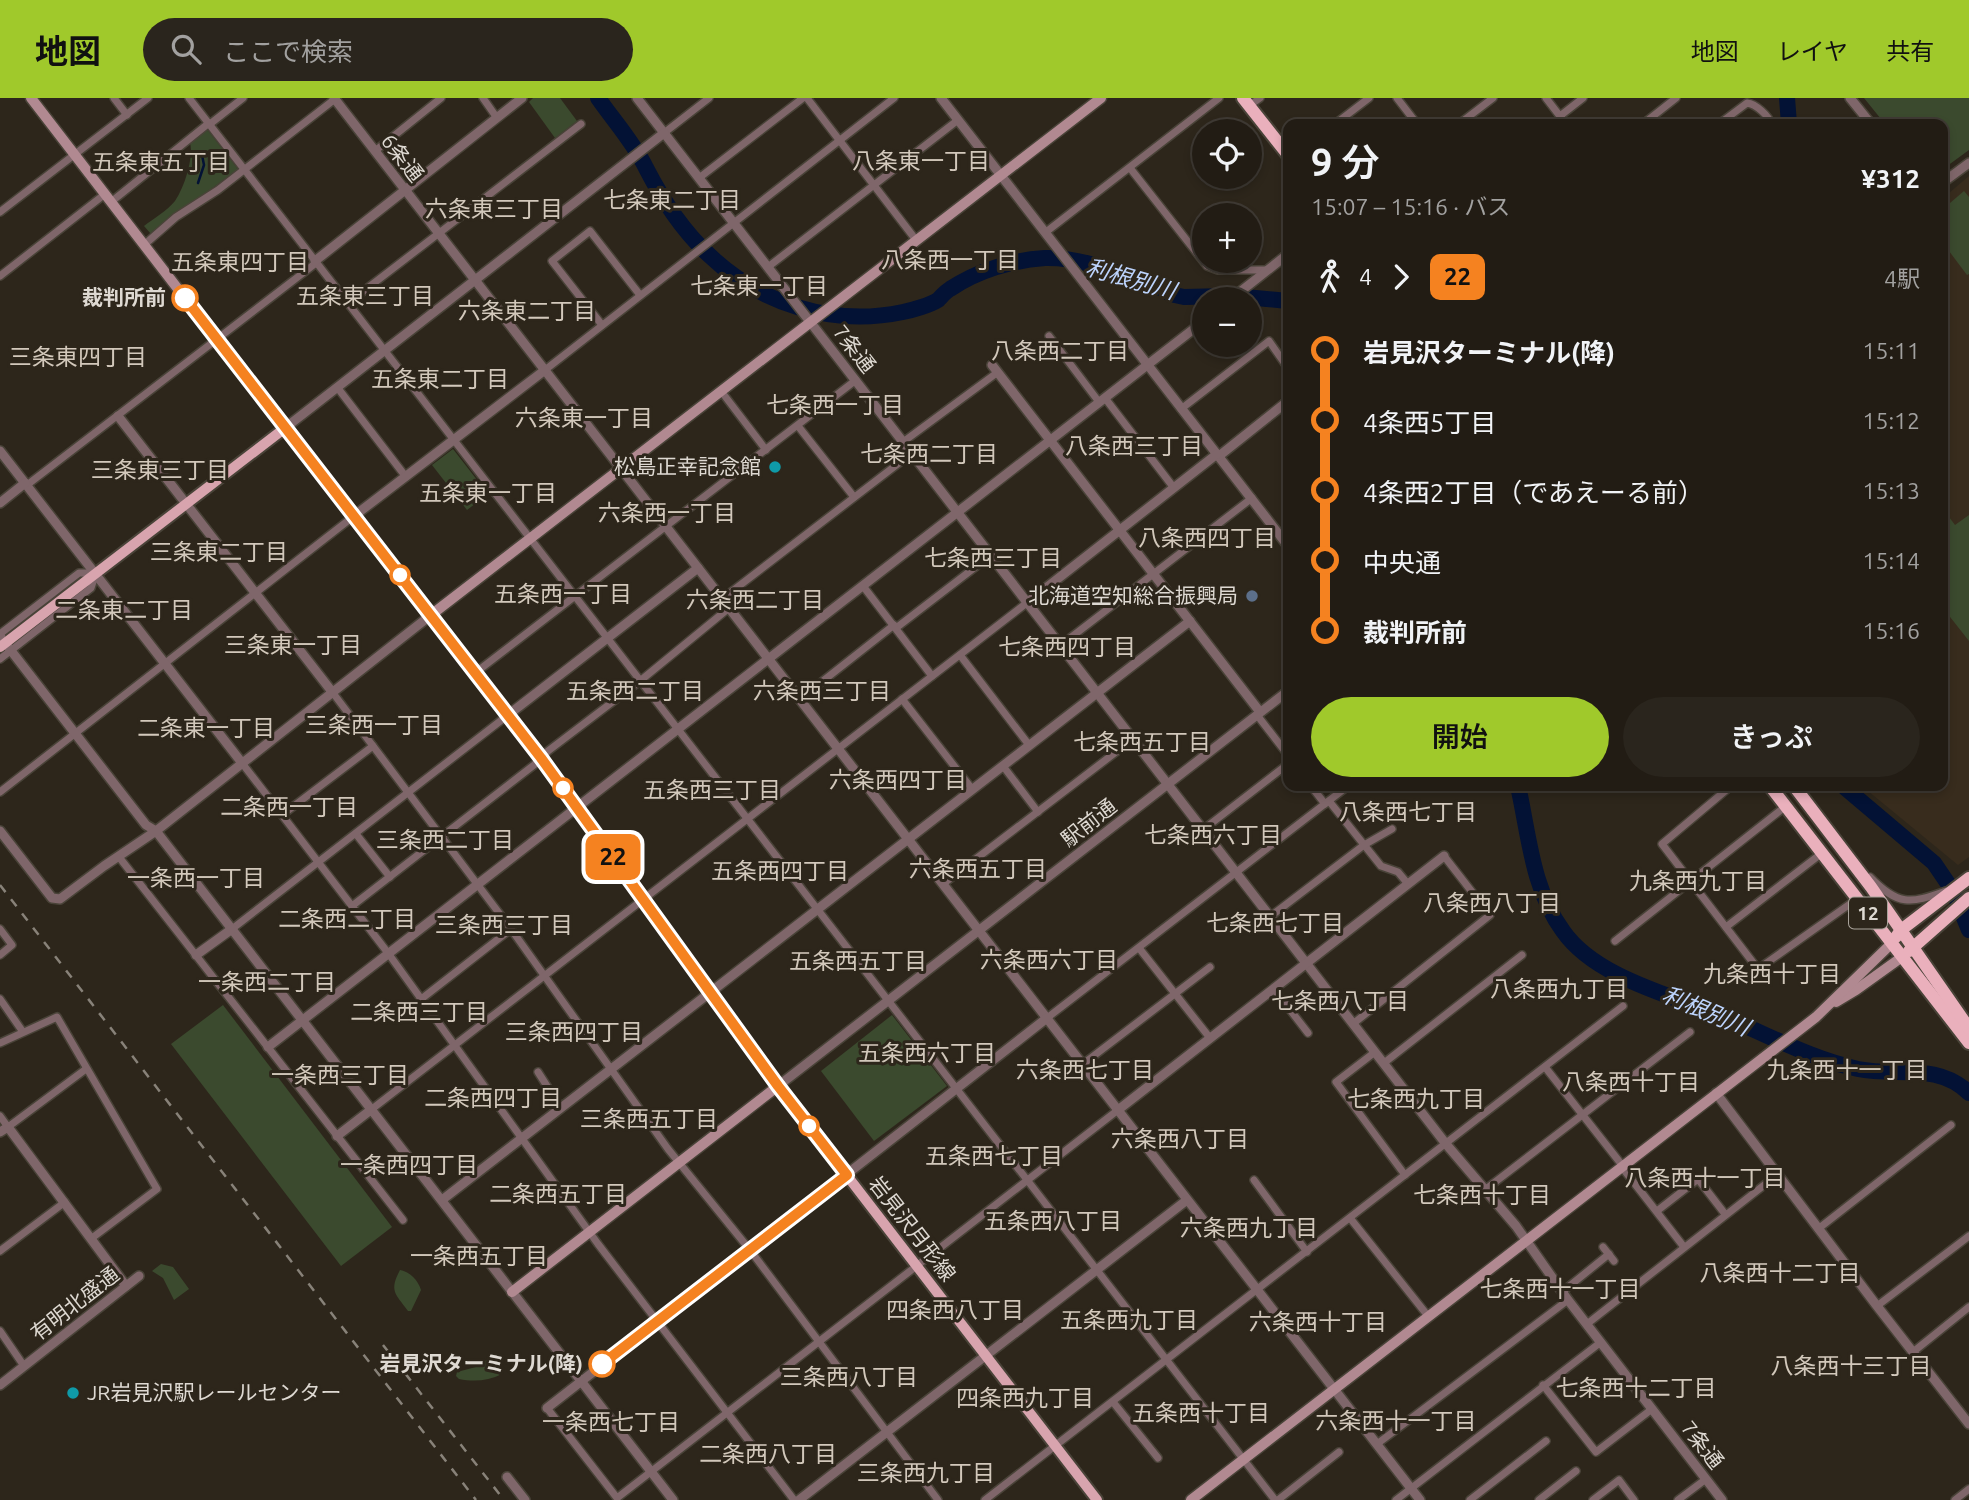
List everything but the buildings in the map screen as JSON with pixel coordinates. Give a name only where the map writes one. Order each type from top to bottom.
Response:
[{"type":"highway","points":[[1246,102],[1283,149]]},
{"type":"highway","name":"12","points":[[1774,791],[1892,943],[1907,952]]},
{"type":"highway","name":"12","points":[[1798,791],[1901,930],[1907,952],[1968,1037]]},
{"type":"highway","points":[[1892,943],[1901,930],[1963,882]]},
{"type":"highway","points":[[1907,952],[1969,898]]},
{"type":"main road","points":[[7,649],[96,573],[285,428],[31,98]]},
{"type":"main road","points":[[431,615],[721,391],[800,328],[808,318],[848,293],[1101,98]]},
{"type":"main road","name":"岩見沢月形線","points":[[285,428],[541,758],[778,1086],[1097,1500]]},
{"type":"main road","points":[[1194,1499],[1816,1017],[1892,943]]},
{"type":"main road","points":[[1827,1007],[1856,990],[1907,952]]},
{"type":"main road","points":[[512,1292],[778,1086]]},
{"type":"street","points":[[114,98],[127,115]]},
{"type":"street","points":[[0,212],[148,98]]},
{"type":"street","points":[[189,98],[1276,1500],[1339,1452]]},
{"type":"street","points":[[0,264],[3,274],[243,98]]},
{"type":"street","points":[[374,151],[441,98]]},
{"type":"street","points":[[483,98],[497,118]]},
{"type":"street","points":[[0,503],[217,340],[522,98]]},
{"type":"street","points":[[637,98],[770,269],[873,184],[958,120]]},
{"type":"street","points":[[285,428],[709,98]]},
{"type":"street","points":[[699,178],[805,98],[916,240]]},
{"type":"street","points":[[0,792],[894,98]]},
{"type":"street","points":[[942,98],[1283,539]]},
{"type":"street","points":[[1046,232],[1219,98]]},
{"type":"street","points":[[1246,102],[1260,98]]},
{"type":"street","points":[[1342,119],[1369,98]]},
{"type":"street","points":[[1397,98],[1413,119]]},
{"type":"street","points":[[1466,119],[1493,98]]},
{"type":"street","points":[[1546,98],[1562,119]]},
{"type":"street","points":[[1560,116],[1583,98]]},
{"type":"street","points":[[1649,119],[1676,98]]},
{"type":"street","points":[[1850,98],[1867,119]]},
{"type":"street","points":[[144,245],[334,99]]},
{"type":"street","name":"6条通","points":[[334,99],[1420,1500]]},
{"type":"street","points":[[1726,119],[1747,103],[1753,104],[1769,119]]},
{"type":"street","points":[[348,303],[581,124]]},
{"type":"street","points":[[1948,179],[1969,163]]},
{"type":"street","points":[[1130,168],[1207,266],[1218,270],[1264,273]]},
{"type":"street","points":[[602,325],[552,261],[590,231],[640,295]]},
{"type":"street","points":[[1246,287],[1283,258]]},
{"type":"street","name":"7条通","points":[[770,269],[1446,1144],[1486,1189],[1723,1500]]},
{"type":"street","points":[[268,1047],[1192,330]]},
{"type":"street","points":[[1049,336],[1174,488]]},
{"type":"street","points":[[1181,408],[1269,341],[1283,361]]},
{"type":"street","points":[[903,442],[995,369],[1190,621],[1283,748]]},
{"type":"street","points":[[475,673],[856,380]]},
{"type":"street","points":[[337,387],[406,477]]},
{"type":"street","points":[[721,391],[766,450]]},
{"type":"street","points":[[337,1136],[1283,405]]},
{"type":"street","points":[[118,416],[478,883],[668,1149],[750,1250],[938,1500]]},
{"type":"street","points":[[798,426],[854,497]]},
{"type":"street","points":[[0,451],[388,953],[589,1233],[797,1500],[1187,1200]]},
{"type":"street","points":[[722,599],[912,453]]},
{"type":"street","points":[[1061,645],[1252,498]]},
{"type":"street","points":[[800,699],[991,555]]},
{"type":"street","points":[[196,955],[698,568]]},
{"type":"street","points":[[0,636],[79,573],[96,573]]},
{"type":"street","points":[[863,586],[932,676]]},
{"type":"street","points":[[352,906],[729,608]]},
{"type":"street","points":[[0,831],[48,894],[57,900],[156,831],[431,615]]},
{"type":"street","points":[[442,1200],[1190,621]]},
{"type":"street","points":[[0,659],[7,649],[146,825],[156,831],[673,1500]]},
{"type":"street","points":[[960,655],[1029,745]]},
{"type":"street","name":"駅前通","points":[[778,1086],[1283,695]]},
{"type":"street","points":[[902,699],[972,789]]},
{"type":"street","points":[[943,884],[1133,739]]},
{"type":"street","points":[[282,815],[373,746]]},
{"type":"street","points":[[1003,766],[1038,812]]},
{"type":"street","points":[[1204,829],[1283,768]]},
{"type":"street","points":[[1316,791],[1381,866],[1398,872],[1408,884]]},
{"type":"street","points":[[1341,791],[547,1408],[617,1498],[1444,856],[1490,915],[1354,1023]]},
{"type":"street","points":[[1725,791],[1662,844],[1758,969],[1857,899]]},
{"type":"street","points":[[1615,941],[1786,806]]},
{"type":"street","points":[[1271,916],[1364,845],[1392,829]]},
{"type":"street","points":[[356,834],[390,877]]},
{"type":"street","points":[[1839,844],[1889,895],[1900,900],[1919,900],[1963,882]]},
{"type":"street","points":[[1726,927],[1822,853]]},
{"type":"street","points":[[119,857],[403,1220]]},
{"type":"street","points":[[0,929],[12,945],[0,955]]},
{"type":"street","points":[[420,1000],[512,929]]},
{"type":"street","points":[[1139,948],[1210,1038]]},
{"type":"street","points":[[1384,1063],[1522,955]]},
{"type":"street","points":[[1083,1064],[1210,967]]},
{"type":"street","points":[[1274,989],[1308,1033]]},
{"type":"street","points":[[0,999],[23,1032]]},
{"type":"street","points":[[985,1500],[1623,1006]]},
{"type":"street","points":[[0,1043],[57,1017],[157,1189],[92,1238]]},
{"type":"street","points":[[1486,1189],[1690,1032]]},
{"type":"street","points":[[1375,1052],[1336,1082],[1405,1175]]},
{"type":"street","points":[[1545,1067],[1684,1247]]},
{"type":"street","points":[[4,1130],[86,1069]]},
{"type":"street","points":[[538,1072],[561,1108]]},
{"type":"street","points":[[1716,1093],[1969,1424]]},
{"type":"street","points":[[0,1116],[4,1130],[65,1202],[126,1286]]},
{"type":"street","points":[[1818,1229],[1951,1125]]},
{"type":"street","points":[[1587,1324],[1777,1175]]},
{"type":"street","points":[[1657,1211],[1698,1179],[1725,1214]]},
{"type":"street","points":[[1254,1180],[1307,1252]]},
{"type":"street","points":[[0,1251],[65,1202]]},
{"type":"street","points":[[1350,1218],[1428,1316]]},
{"type":"street","points":[[1877,1306],[1969,1236]]},
{"type":"street","points":[[1562,1292],[1608,1254]]},
{"type":"street","name":"有明北盛通","points":[[0,1385],[139,1276]]},
{"type":"street","points":[[1377,1444],[1568,1300]]},
{"type":"street","points":[[1913,1352],[1969,1307]]},
{"type":"street","points":[[0,1331],[24,1366]]},
{"type":"street","points":[[1396,1500],[1601,1342]]},
{"type":"street","points":[[1543,1385],[1596,1452],[1652,1409]]},
{"type":"street","points":[[1113,1402],[1158,1458]]},
{"type":"street","points":[[1471,1500],[1546,1441]]},
{"type":"street","points":[[1539,1500],[1576,1471]]},
{"type":"street","points":[[507,1477],[525,1500]]},
{"type":"street","points":[[1678,1500],[1706,1479]]},
{"type":"street","points":[[1593,1500],[1619,1480],[1634,1500]]},
{"type":"street","points":[[1955,1500],[1969,1489]]},
{"type":"shaded area","points":[[1969,176],[1969,857],[1958,865],[1868,791],[1948,791],[1948,194]]},
{"type":"green space","points":[[533,98],[560,98],[577,121],[555,138],[529,102]]},
{"type":"green space","points":[[1864,98],[1969,98],[1969,150],[1948,165],[1948,119],[1881,119]]},
{"type":"green space","points":[[207,129],[238,169],[151,234],[144,226],[175,201],[187,173],[191,157],[190,143]]},
{"type":"green space","points":[[1964,191],[1969,197],[1967,275],[1948,250],[1948,205]]},
{"type":"green space","points":[[453,449],[488,494],[467,510],[432,465]]},
{"type":"green space","points":[[1969,515],[1969,641],[1948,614],[1948,516],[1955,525]]},
{"type":"green space","points":[[223,1005],[392,1227],[341,1266],[171,1044]]},
{"type":"green space","points":[[892,1015],[947,1086],[874,1141],[821,1071]]},
{"type":"green space","points":[[161,1264],[173,1267],[189,1289],[174,1300],[163,1278],[152,1271]]},
{"type":"green space","points":[[400,1270],[413,1277],[421,1290],[411,1311],[408,1311],[395,1292]]},
{"type":"green space","points":[[491,1357],[502,1374],[476,1381],[459,1379],[456,1376],[457,1372],[476,1367]]},
{"type":"waterway","name":"利根別川","points":[[598,98],[636,150],[673,214],[699,245],[750,286],[798,307],[850,316],[903,312],[935,302],[950,289],[983,272],[1008,264],[1045,258],[1077,261],[1108,269],[1167,290],[1170,294],[1192,297]]},
{"type":"waterway","points":[[1787,98],[1789,119]]},
{"type":"waterway","points":[[198,183],[204,165],[202,155]]},
{"type":"waterway","name":"利根別川","points":[[1262,299],[1283,301]]},
{"type":"waterway","name":"利根別川","points":[[1519,791],[1533,861],[1544,898],[1563,931],[1594,961],[1635,983],[1840,1065],[1873,1071],[1916,1072],[1944,1077],[1969,1093]]},
{"type":"waterway","points":[[1849,791],[1934,863],[1953,891],[1969,930]]},
{"type":"railway","points":[[0,885],[476,1500]]},
{"type":"railway","points":[[383,1345],[504,1500]]},
{"type":"bus line","name":"22","points":[[185,298],[541,758],[778,1086],[847,1175],[602,1364]]},
{"type":"place","name":"裁判所前","points":[[185,298]]},
{"type":"place","name":"松島正幸記念館","points":[[775,467]]},
{"type":"place","name":"北海道空知総合振興局","points":[[1252,596]]},
{"type":"place","name":"岩見沢ターミナル(降)","points":[[602,1364]]},
{"type":"place","name":"JR岩見沢駅レールセンター","points":[[73,1393]]},
{"type":"district","name":"八条東一丁目","points":[[921,161]]},
{"type":"district","name":"五条東五丁目","points":[[161,162]]},
{"type":"district","name":"七条東二丁目","points":[[672,200]]},
{"type":"district","name":"六条東三丁目","points":[[494,209]]},
{"type":"district","name":"八条西一丁目","points":[[950,260]]},
{"type":"district","name":"五条東四丁目","points":[[240,262]]},
{"type":"district","name":"七条東一丁目","points":[[759,286]]},
{"type":"district","name":"五条東三丁目","points":[[365,296]]},
{"type":"district","name":"六条東二丁目","points":[[527,311]]},
{"type":"district","name":"八条西二丁目","points":[[1060,351]]},
{"type":"district","name":"三条東四丁目","points":[[78,357]]},
{"type":"district","name":"五条東二丁目","points":[[440,379]]},
{"type":"district","name":"七条西一丁目","points":[[835,405]]},
{"type":"district","name":"六条東一丁目","points":[[584,418]]},
{"type":"district","name":"八条西三丁目","points":[[1134,446]]},
{"type":"district","name":"七条西二丁目","points":[[929,454]]},
{"type":"district","name":"三条東三丁目","points":[[160,470]]},
{"type":"district","name":"五条東一丁目","points":[[488,493]]},
{"type":"district","name":"六条西一丁目","points":[[667,513]]},
{"type":"district","name":"八条西四丁目","points":[[1207,538]]},
{"type":"district","name":"三条東二丁目","points":[[219,552]]},
{"type":"district","name":"七条西三丁目","points":[[993,558]]},
{"type":"district","name":"五条西一丁目","points":[[563,594]]},
{"type":"district","name":"六条西二丁目","points":[[755,600]]},
{"type":"district","name":"二条東二丁目","points":[[124,610]]},
{"type":"district","name":"三条東一丁目","points":[[293,645]]},
{"type":"district","name":"七条西四丁目","points":[[1067,647]]},
{"type":"district","name":"五条西二丁目","points":[[635,691]]},
{"type":"district","name":"六条西三丁目","points":[[822,691]]},
{"type":"district","name":"三条西一丁目","points":[[374,725]]},
{"type":"district","name":"二条東一丁目","points":[[206,728]]},
{"type":"district","name":"七条西五丁目","points":[[1142,742]]},
{"type":"district","name":"六条西四丁目","points":[[898,780]]},
{"type":"district","name":"五条西三丁目","points":[[712,790]]},
{"type":"district","name":"二条西一丁目","points":[[289,807]]},
{"type":"district","name":"八条西七丁目","points":[[1408,812]]},
{"type":"district","name":"七条西六丁目","points":[[1213,835]]},
{"type":"district","name":"三条西二丁目","points":[[445,840]]},
{"type":"district","name":"六条西五丁目","points":[[978,869]]},
{"type":"district","name":"五条西四丁目","points":[[780,871]]},
{"type":"district","name":"一条西一丁目","points":[[196,878]]},
{"type":"district","name":"九条西九丁目","points":[[1698,881]]},
{"type":"district","name":"八条西八丁目","points":[[1492,903]]},
{"type":"district","name":"二条西二丁目","points":[[347,919]]},
{"type":"district","name":"七条西七丁目","points":[[1275,923]]},
{"type":"district","name":"三条西三丁目","points":[[504,925]]},
{"type":"district","name":"六条西六丁目","points":[[1049,960]]},
{"type":"district","name":"五条西五丁目","points":[[858,961]]},
{"type":"district","name":"九条西十丁目","points":[[1772,974]]},
{"type":"district","name":"一条西二丁目","points":[[267,982]]},
{"type":"district","name":"八条西九丁目","points":[[1559,989]]},
{"type":"district","name":"七条西八丁目","points":[[1340,1001]]},
{"type":"district","name":"二条西三丁目","points":[[419,1012]]},
{"type":"district","name":"三条西四丁目","points":[[574,1032]]},
{"type":"district","name":"五条西六丁目","points":[[927,1053]]},
{"type":"district","name":"六条西七丁目","points":[[1085,1070]]},
{"type":"district","name":"九条西十一丁目","points":[[1847,1070]]},
{"type":"district","name":"一条西三丁目","points":[[340,1075]]},
{"type":"district","name":"八条西十丁目","points":[[1631,1082]]},
{"type":"district","name":"二条西四丁目","points":[[493,1098]]},
{"type":"district","name":"七条西九丁目","points":[[1416,1099]]},
{"type":"district","name":"三条西五丁目","points":[[649,1119]]},
{"type":"district","name":"六条西八丁目","points":[[1180,1139]]},
{"type":"district","name":"五条西七丁目","points":[[994,1156]]},
{"type":"district","name":"一条西四丁目","points":[[409,1165]]},
{"type":"district","name":"八条西十一丁目","points":[[1705,1178]]},
{"type":"district","name":"二条西五丁目","points":[[558,1194]]},
{"type":"district","name":"七条西十丁目","points":[[1482,1195]]},
{"type":"district","name":"五条西八丁目","points":[[1053,1221]]},
{"type":"district","name":"六条西九丁目","points":[[1249,1228]]},
{"type":"district","name":"一条西五丁目","points":[[479,1256]]},
{"type":"district","name":"八条西十二丁目","points":[[1780,1273]]},
{"type":"district","name":"七条西十一丁目","points":[[1560,1289]]},
{"type":"district","name":"四条西八丁目","points":[[955,1310]]},
{"type":"district","name":"五条西九丁目","points":[[1129,1320]]},
{"type":"district","name":"六条西十丁目","points":[[1318,1322]]},
{"type":"district","name":"八条西十三丁目","points":[[1851,1366]]},
{"type":"district","name":"三条西八丁目","points":[[849,1377]]},
{"type":"district","name":"七条西十二丁目","points":[[1636,1388]]},
{"type":"district","name":"四条西九丁目","points":[[1025,1398]]},
{"type":"district","name":"五条西十丁目","points":[[1201,1413]]},
{"type":"district","name":"六条西十一丁目","points":[[1396,1421]]},
{"type":"district","name":"一条西七丁目","points":[[611,1422]]},
{"type":"district","name":"二条西八丁目","points":[[768,1454]]},
{"type":"district","name":"三条西九丁目","points":[[926,1473]]}]
